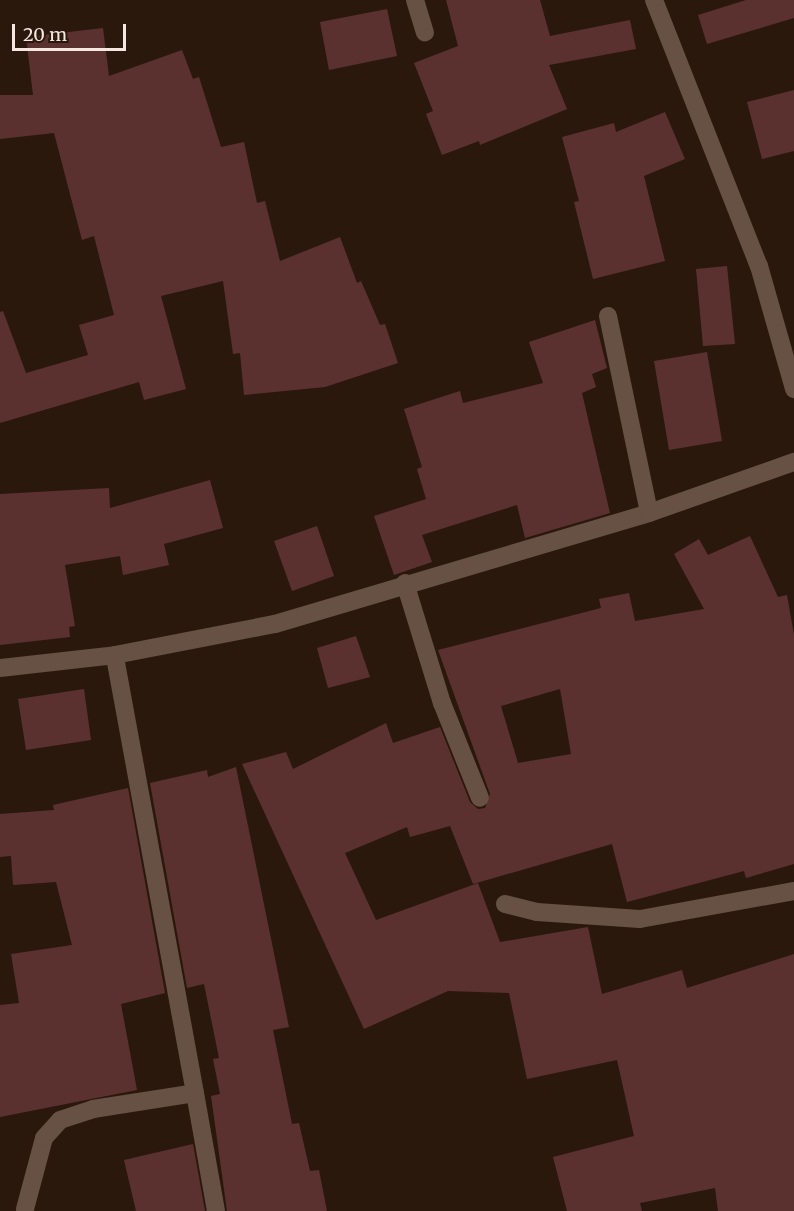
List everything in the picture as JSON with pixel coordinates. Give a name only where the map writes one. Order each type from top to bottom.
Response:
[{"type":"street","points":[[415,0],[425,32]]},
{"type":"street","points":[[654,0],[759,266],[794,389]]},
{"type":"street","points":[[608,316],[650,513]]},
{"type":"street","points":[[0,668],[115,655],[275,624],[650,513],[794,462]]},
{"type":"street","points":[[405,584],[442,703],[480,798]]},
{"type":"street","points":[[115,655],[216,1211]]},
{"type":"street","points":[[505,904],[537,912],[640,919],[794,891]]},
{"type":"street","points":[[25,1209],[44,1138],[60,1120],[93,1109],[195,1093]]},
{"type":"building","points":[[446,0],[540,0],[550,36],[630,20],[636,49],[549,65],[567,109],[480,145],[479,141],[442,155],[426,114],[433,111],[414,63],[458,46]]},
{"type":"building","points":[[746,0],[794,0],[794,18],[707,44],[698,15]]},
{"type":"building","points":[[387,9],[397,56],[329,70],[320,22]]},
{"type":"building","points":[[103,28],[109,76],[182,50],[193,79],[199,77],[221,147],[244,142],[257,203],[265,201],[280,261],[340,237],[357,283],[361,281],[380,325],[385,324],[398,363],[325,387],[244,395],[240,353],[233,354],[223,281],[161,296],[186,389],[144,400],[139,382],[0,423],[0,312],[3,311],[26,373],[88,355],[79,325],[114,315],[94,236],[82,240],[54,133],[0,139],[0,95],[33,95],[26,37]]},
{"type":"building","points":[[794,90],[794,151],[762,159],[747,102]]},
{"type":"building","points":[[665,112],[685,159],[644,176],[665,261],[593,279],[574,202],[579,201],[562,137],[614,123],[616,132]]},
{"type":"building","points":[[727,266],[735,344],[703,346],[696,269]]},
{"type":"building","points":[[595,320],[607,368],[592,374],[596,387],[582,393],[610,513],[525,538],[517,505],[422,535],[432,562],[394,575],[374,516],[426,499],[417,469],[422,467],[404,409],[460,391],[463,403],[543,383],[529,342]]},
{"type":"building","points":[[707,352],[722,441],[669,450],[654,361]]},
{"type":"building","points":[[210,480],[223,528],[164,544],[169,565],[123,575],[120,556],[65,565],[75,626],[69,627],[70,637],[0,645],[0,494],[109,488],[110,508]]},
{"type":"building","points":[[317,526],[334,576],[292,591],[274,541]]},
{"type":"building","points":[[750,536],[778,597],[787,595],[794,635],[794,864],[746,878],[744,871],[627,902],[612,844],[473,884],[450,826],[410,837],[407,827],[345,853],[376,920],[478,883],[500,942],[588,927],[602,994],[682,970],[687,988],[794,954],[794,1211],[718,1211],[715,1188],[640,1203],[642,1211],[567,1211],[553,1157],[634,1136],[617,1060],[527,1079],[509,993],[448,991],[364,1029],[242,764],[286,752],[293,769],[386,723],[393,743],[440,727],[470,802],[478,809],[485,808],[490,794],[438,650],[601,608],[599,599],[629,593],[635,621],[704,609],[674,554],[699,539],[708,555]],"holes":[[[560,689],[571,754],[518,763],[501,706]]]},
{"type":"building","points":[[356,636],[370,677],[328,688],[317,648]]},
{"type":"building","points":[[84,689],[91,740],[26,750],[18,699]]},
{"type":"building","points":[[236,767],[289,1027],[273,1030],[292,1124],[299,1123],[310,1171],[319,1170],[327,1211],[227,1211],[211,1096],[220,1094],[213,1059],[219,1058],[204,984],[187,988],[150,783],[207,770],[208,777]]},
{"type":"building","points":[[128,788],[165,993],[121,1004],[137,1090],[0,1117],[0,1005],[19,1003],[11,954],[72,945],[56,882],[13,885],[11,856],[0,857],[0,814],[54,810],[53,805]]},
{"type":"building","points":[[193,1144],[205,1211],[136,1211],[124,1160]]}]
